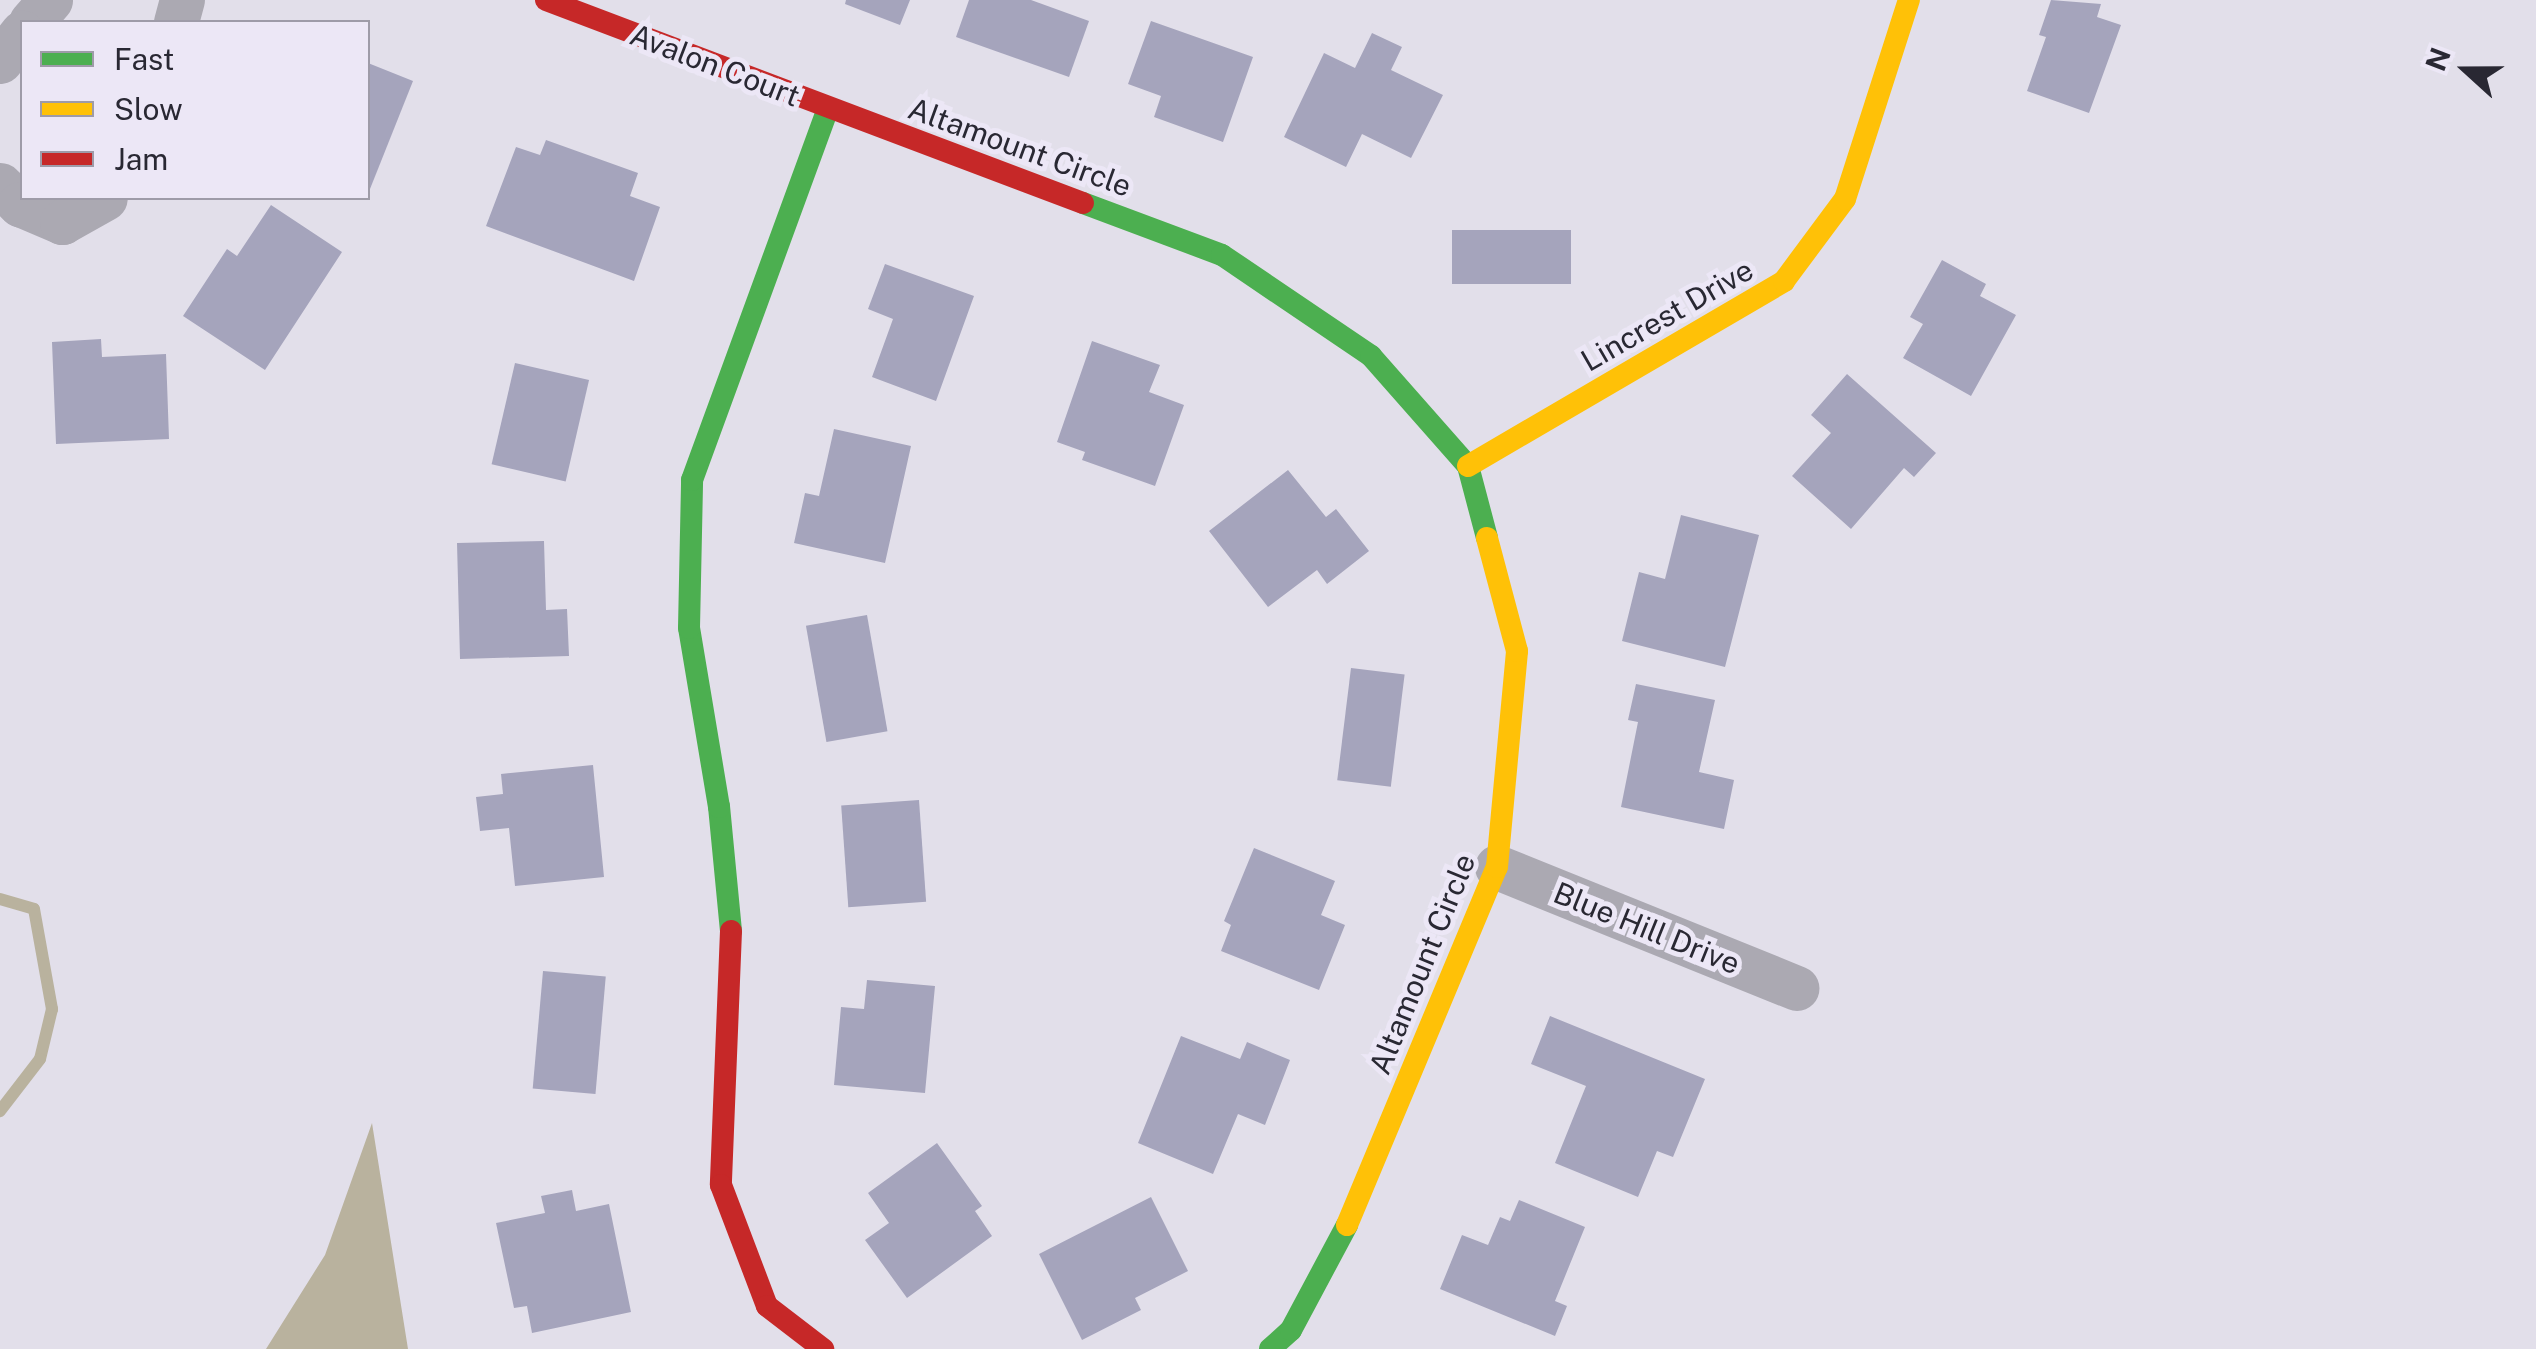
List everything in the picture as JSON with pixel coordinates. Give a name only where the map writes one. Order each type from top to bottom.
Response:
[{"type":"street","points":[[33,20],[50,0]]},
{"type":"street","name":"Avalon Court","points":[[546,0],[828,108]]},
{"type":"street","name":"Lincrest Drive","points":[[1468,466],[1784,281],[1846,198],[1908,0]]},
{"type":"street","points":[[0,61],[20,36]]},
{"type":"street","points":[[823,1349],[766,1306],[721,1185],[731,924],[720,807],[689,628],[692,480],[828,108]]},
{"type":"street","name":"Altamount Circle","points":[[828,108],[1222,254],[1372,356],[1468,466],[1517,650],[1497,868],[1351,1218],[1291,1330],[1270,1349]]},
{"type":"street","points":[[0,184],[20,204],[62,222],[101,200]]},
{"type":"street","name":"Blue Hill Drive","points":[[1497,868],[1796,988]]},
{"type":"shaded area","points":[[372,1123],[408,1349],[266,1349],[325,1255]]},
{"type":"building","points":[[846,0],[910,0],[900,25],[845,4]]},
{"type":"building","points":[[969,0],[1031,0],[1089,21],[1069,77],[956,37]]},
{"type":"building","points":[[2051,0],[2101,4],[2097,17],[2121,25],[2089,113],[2027,91],[2046,37],[2039,35]]},
{"type":"building","points":[[1151,21],[1253,57],[1223,142],[1154,117],[1161,96],[1128,84]]},
{"type":"building","points":[[1372,33],[1402,47],[1391,70],[1443,95],[1411,158],[1362,134],[1346,167],[1284,137],[1324,53],[1355,68]]},
{"type":"building","points":[[370,64],[413,81],[370,189]]},
{"type":"building","points":[[546,140],[638,173],[630,196],[660,207],[634,281],[486,226],[516,147],[540,155]]},
{"type":"building","points":[[271,205],[342,252],[265,370],[183,316],[227,249],[237,256]]},
{"type":"building","points":[[1452,230],[1571,230],[1571,284],[1452,284]]},
{"type":"building","points":[[1942,260],[1986,284],[1980,296],[2016,315],[1971,396],[1903,358],[1923,324],[1910,317]]},
{"type":"building","points":[[885,264],[974,296],[936,401],[872,377],[893,319],[868,309]]},
{"type":"building","points":[[101,339],[102,357],[166,354],[169,439],[56,444],[52,342]]},
{"type":"building","points":[[1092,341],[1160,365],[1149,392],[1184,405],[1155,486],[1082,460],[1085,452],[1057,442]]},
{"type":"building","points":[[515,363],[589,380],[566,481],[492,464]]},
{"type":"building","points":[[1847,374],[1936,453],[1914,477],[1904,468],[1851,529],[1792,476],[1831,433],[1811,415]]},
{"type":"building","points":[[834,429],[911,446],[885,563],[794,543],[805,493],[819,496]]},
{"type":"building","points":[[1288,470],[1326,517],[1336,509],[1369,551],[1327,584],[1317,570],[1268,607],[1209,531]]},
{"type":"building","points":[[1681,515],[1759,535],[1725,667],[1622,641],[1639,572],[1665,579]]},
{"type":"building","points":[[544,541],[546,610],[567,609],[569,656],[460,659],[457,543]]},
{"type":"building","points":[[867,615],[887,731],[826,742],[806,626]]},
{"type":"building","points":[[1351,668],[1405,675],[1391,787],[1337,780]]},
{"type":"building","points":[[1636,684],[1715,700],[1699,772],[1734,780],[1724,829],[1621,807],[1638,722],[1628,720]]},
{"type":"building","points":[[593,765],[604,877],[515,886],[509,828],[480,831],[476,797],[503,794],[501,774]]},
{"type":"building","points":[[919,800],[926,902],[848,907],[841,805]]},
{"type":"building","points":[[1254,848],[1335,881],[1321,915],[1345,925],[1319,990],[1221,951],[1231,925],[1224,921]]},
{"type":"building","points":[[543,971],[606,976],[595,1094],[533,1089]]},
{"type":"building","points":[[867,980],[935,986],[925,1093],[834,1085],[841,1007],[864,1009]]},
{"type":"building","points":[[1550,1016],[1705,1079],[1673,1157],[1657,1151],[1638,1197],[1555,1163],[1586,1086],[1531,1064]]},
{"type":"building","points":[[1181,1036],[1240,1059],[1247,1042],[1290,1060],[1265,1125],[1238,1114],[1213,1174],[1138,1143]]},
{"type":"building","points":[[937,1143],[982,1206],[975,1211],[992,1236],[907,1298],[865,1240],[889,1223],[868,1193]]},
{"type":"building","points":[[572,1190],[576,1211],[609,1204],[631,1312],[532,1333],[527,1306],[514,1308],[496,1223],[545,1213],[541,1196]]},
{"type":"building","points":[[1151,1197],[1188,1271],[1135,1298],[1141,1310],[1082,1340],[1039,1254]]},
{"type":"building","points":[[1519,1200],[1585,1227],[1555,1301],[1567,1306],[1555,1336],[1440,1289],[1462,1235],[1488,1245],[1500,1217],[1510,1221]]},
{"type":"waterway","points":[[0,899],[34,909],[52,1009],[40,1059],[0,1111]]},
{"type":"traffic: fast","points":[[731,931],[719,807],[689,628],[692,480],[828,108]]},
{"type":"traffic: fast","points":[[1083,203],[1222,255],[1371,356],[1468,466],[1487,538]]},
{"type":"traffic: fast","points":[[1270,1349],[1291,1330],[1347,1225]]},
{"type":"traffic: slow","points":[[1468,466],[1784,281],[1845,199],[1909,0]]},
{"type":"traffic: slow","points":[[1347,1225],[1497,867],[1517,651],[1487,538]]},
{"type":"traffic: jam","points":[[546,0],[1083,203]]},
{"type":"traffic: jam","points":[[731,931],[721,1185],[767,1306],[823,1349]]}]
